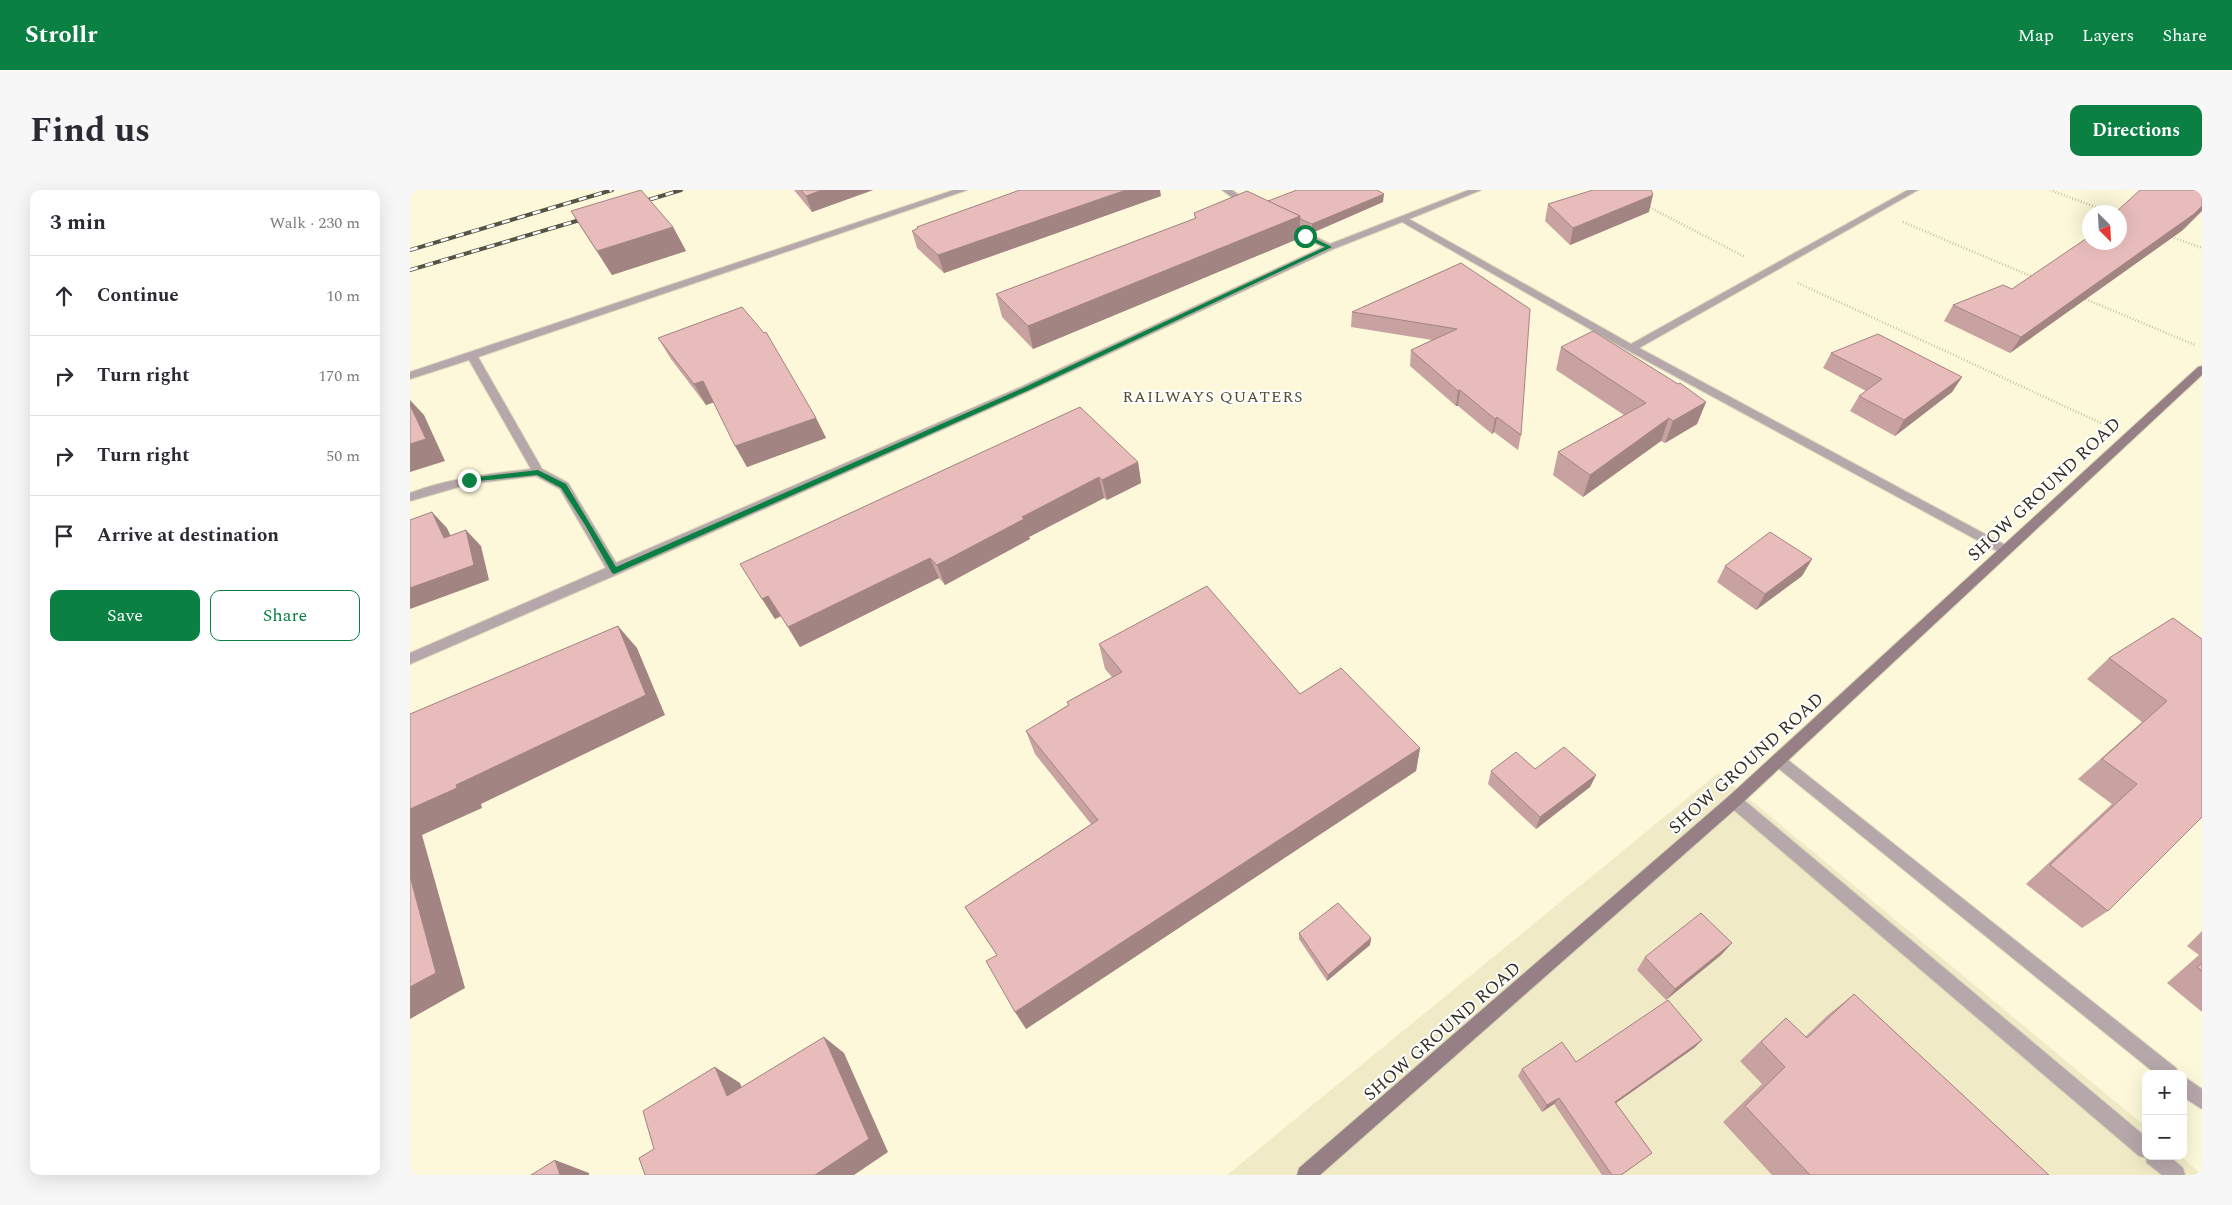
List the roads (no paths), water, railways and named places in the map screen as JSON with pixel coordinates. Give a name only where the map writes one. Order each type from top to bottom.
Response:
[{"type":"main road","name":"SHOW GROUND ROAD","points":[[1306,1175],[1734,801],[2202,369]]},
{"type":"street","points":[[410,376],[963,190]]},
{"type":"street","points":[[1226,190],[1259,211]]},
{"type":"street","points":[[410,659],[1025,389],[1330,247],[1477,190]]},
{"type":"street","points":[[1631,348],[1914,190]]},
{"type":"street","points":[[1402,218],[1631,348],[2005,550]]},
{"type":"street","points":[[1275,220],[1330,247]]},
{"type":"street","points":[[472,355],[538,472],[564,486],[614,571]]},
{"type":"street","points":[[410,497],[428,490],[469,480],[538,472]]},
{"type":"street","points":[[1778,760],[2165,1070]]},
{"type":"street","points":[[1734,801],[2142,1146]]},
{"type":"street","points":[[2187,1088],[2202,1100]]},
{"type":"street","points":[[2159,1160],[2176,1175]]},
{"type":"railway","points":[[410,250],[612,190]]},
{"type":"railway","points":[[635,204],[681,190]]},
{"type":"railway","points":[[410,270],[590,217]]},
{"type":"district","name":"RAILWAYS QUATERS","points":[[1213,396]]}]
